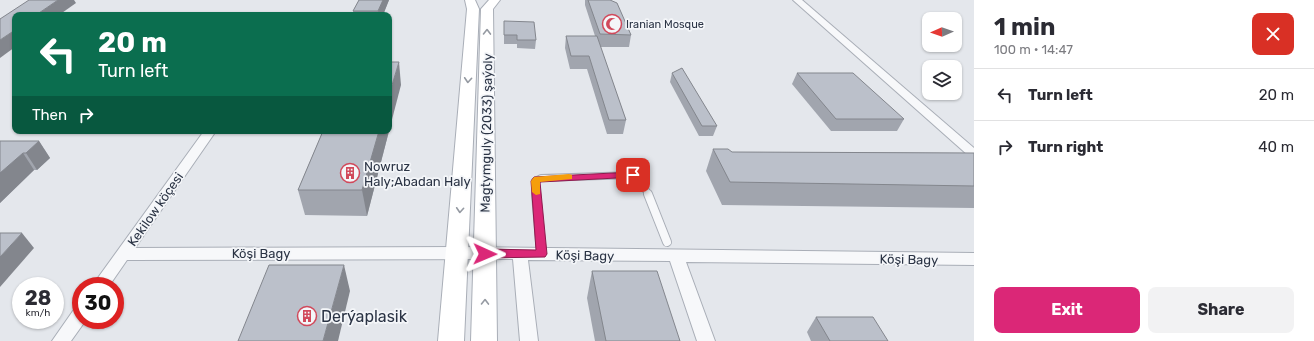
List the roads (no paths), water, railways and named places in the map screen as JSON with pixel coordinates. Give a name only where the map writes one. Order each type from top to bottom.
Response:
[{"type":"main road","name":"Magtymguly (2033) şaýoly","points":[[451,341],[473,9],[470,0]]},
{"type":"main road","name":"Magtymguly (2033) şaýoly","points":[[484,341],[487,9],[495,0]]},
{"type":"street","points":[[797,0],[974,154]]},
{"type":"street","name":"Kekilow köçesi","points":[[107,277],[208,134]]},
{"type":"street","name":"Köşi Bagy","points":[[124,254],[457,253],[974,259]]},
{"type":"street","points":[[520,254],[530,341]]},
{"type":"street","points":[[676,256],[706,341]]},
{"type":"street","points":[[61,341],[72,326]]},
{"type":"lane","points":[[542,254],[535,181],[541,178],[633,175],[638,177],[642,181],[667,242]]},
{"type":"place","name":"Iranian Mosque","points":[[612,24]]},
{"type":"place","name":"Nowruz Haly;Abadan Haly","points":[[350,173]]},
{"type":"place","name":"Derýaplasik","points":[[307,316]]}]
